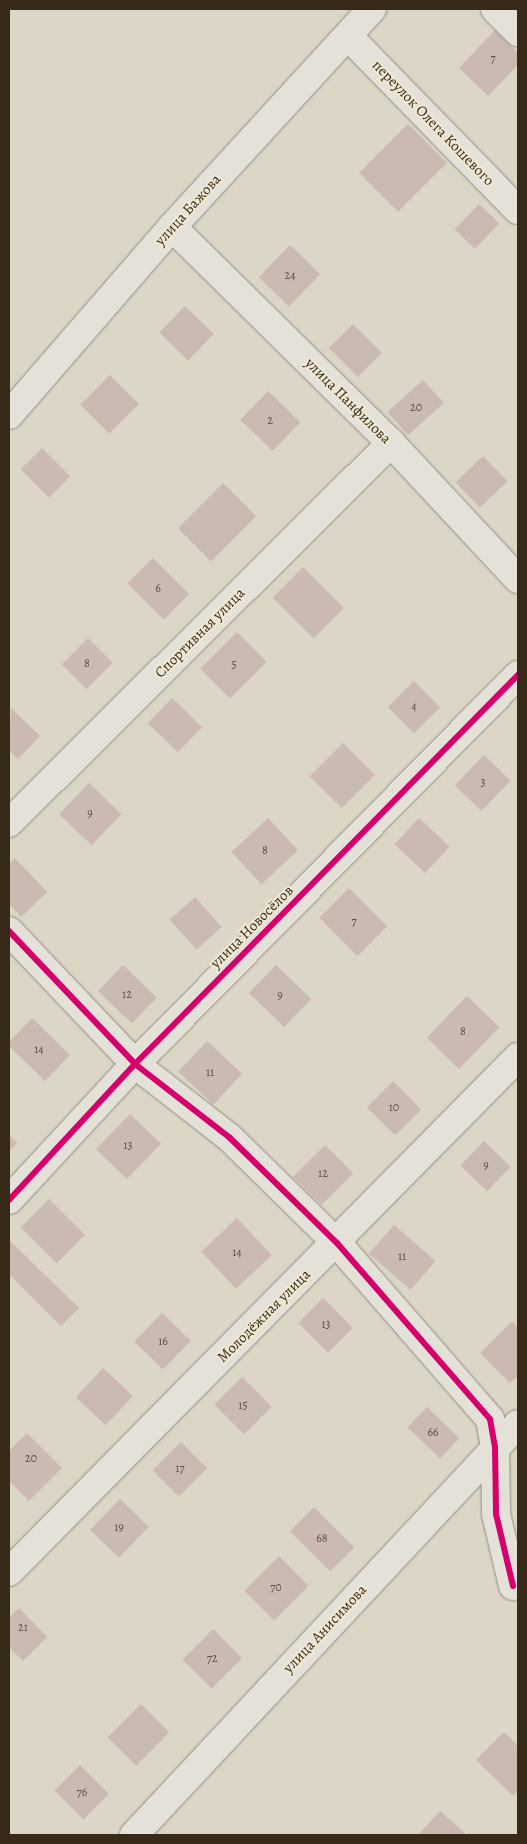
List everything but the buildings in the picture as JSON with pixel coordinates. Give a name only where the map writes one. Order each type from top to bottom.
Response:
[{"type":"street","name":"улица Бажова","points":[[9,415],[172,227],[372,9]]},
{"type":"street","points":[[495,9],[518,32]]},
{"type":"street","name":"переулок Олега Кошевого","points":[[348,36],[518,210]]},
{"type":"street","name":"улица Панфилова","points":[[172,227],[391,443],[518,578]]},
{"type":"street","name":"Спортивная улица","points":[[9,823],[391,443]]},
{"type":"street","name":"улица Новосёлов","points":[[9,1200],[135,1064],[518,675]]},
{"type":"street","points":[[9,931],[135,1064],[230,1138],[337,1243],[490,1419],[495,1446],[496,1514],[513,1586]]},
{"type":"street","name":"Молодёжная улица","points":[[9,1572],[337,1243],[518,1057]]},
{"type":"street","name":"улица Анисимова","points":[[134,1835],[495,1446],[518,1424]]},
{"type":"cycle path","points":[[9,1200],[135,1064],[518,675]]},
{"type":"cycle path","points":[[9,931],[135,1064],[230,1138],[337,1243],[490,1419],[495,1447],[496,1514],[513,1586]]}]
